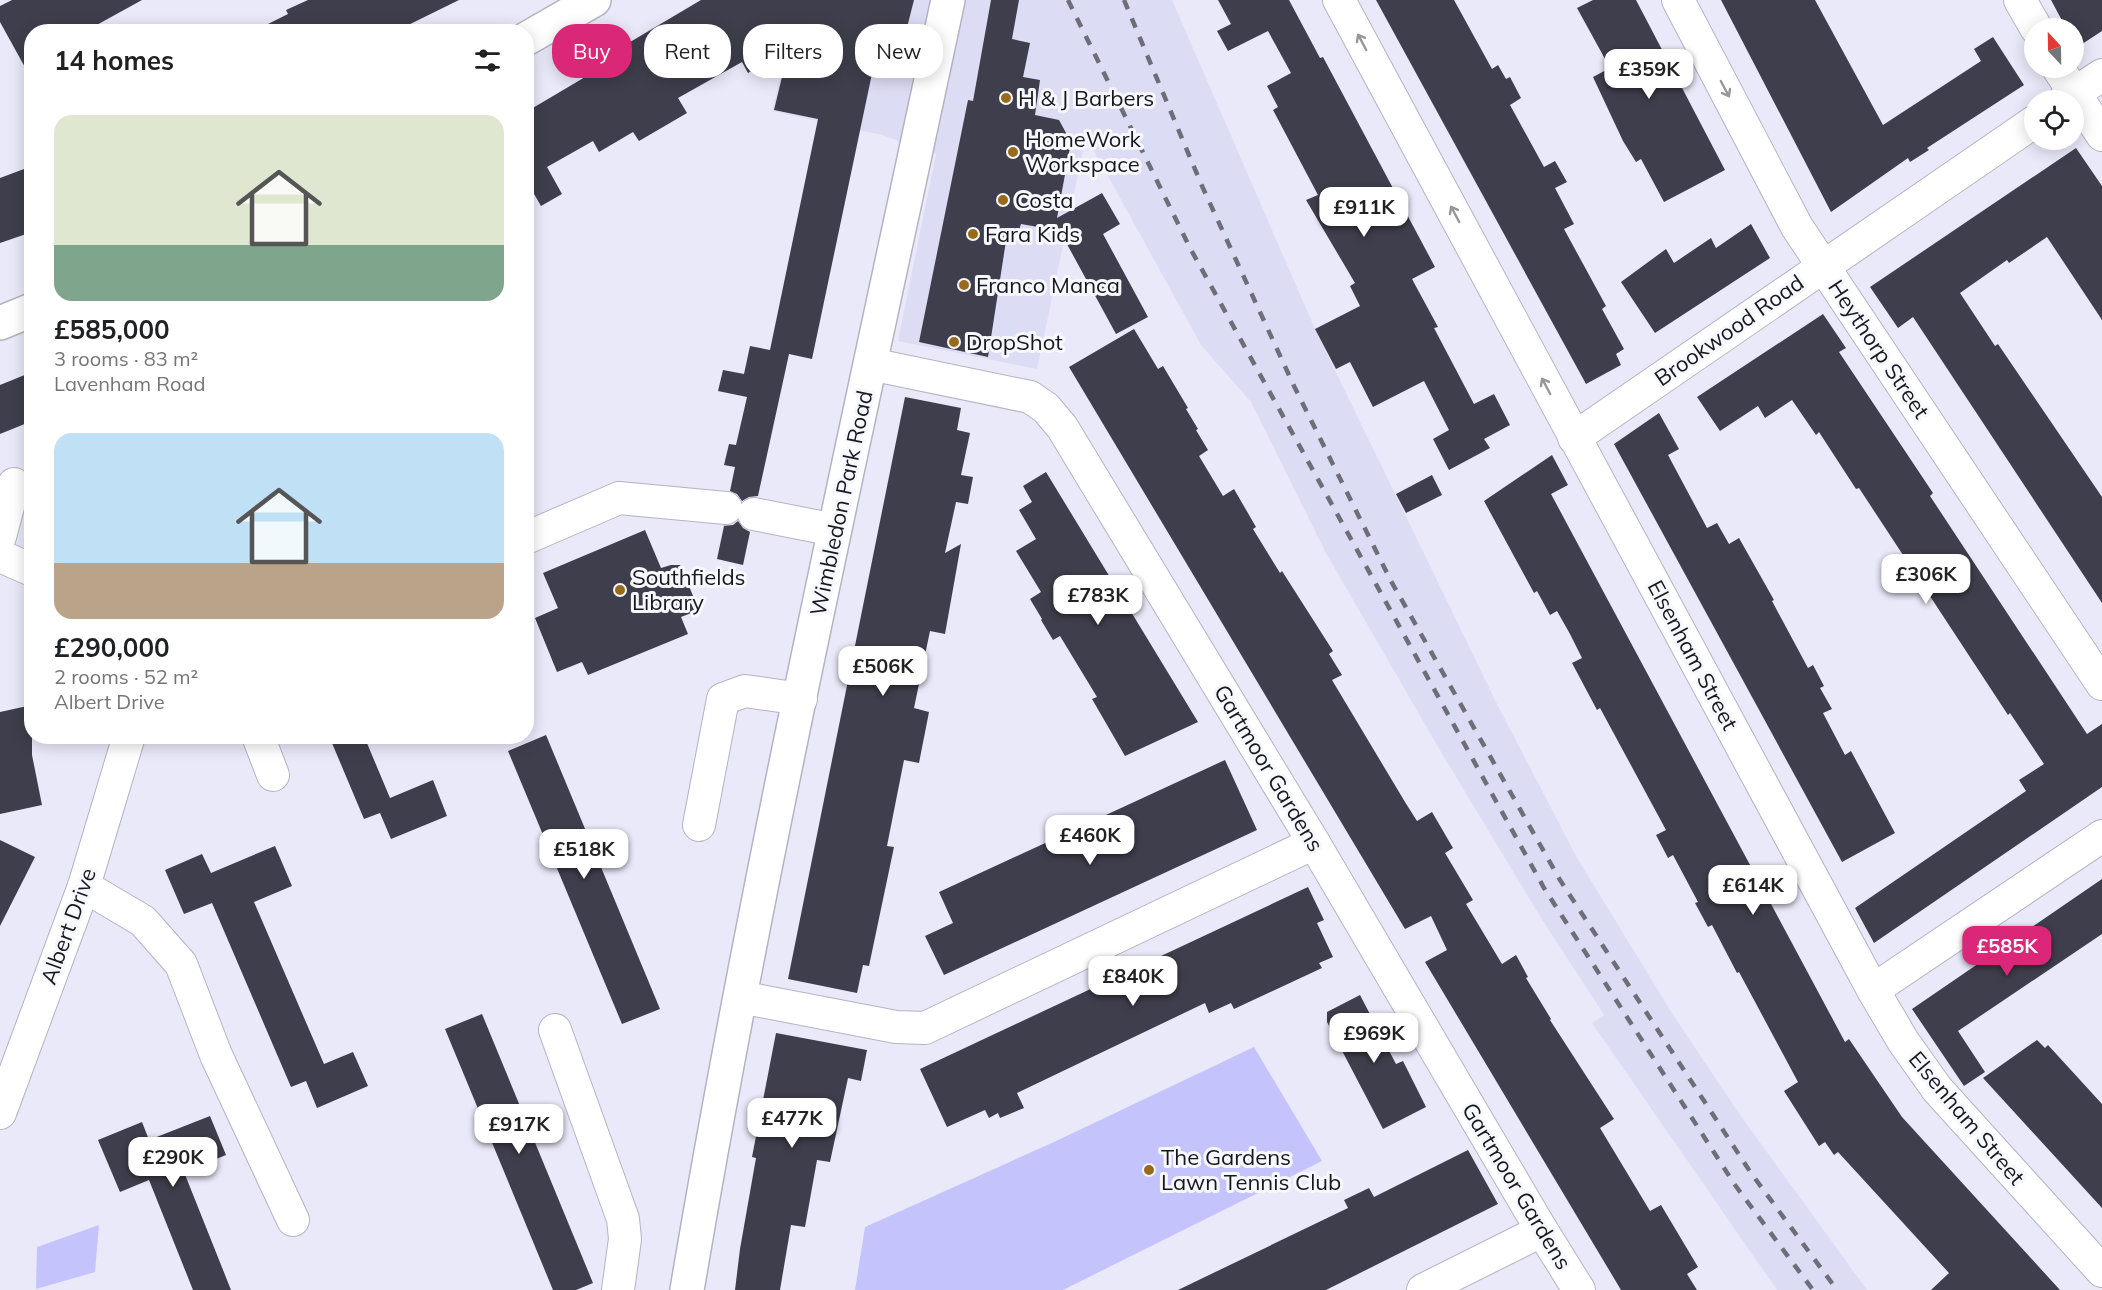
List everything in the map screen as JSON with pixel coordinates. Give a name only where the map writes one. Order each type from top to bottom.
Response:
[{"type":"street","points":[[534,34],[594,0]]},
{"type":"street","name":"Wimbledon Park Road","points":[[687,1290],[740,998],[835,530],[948,0]]},
{"type":"street","name":"Elsenham Street","points":[[1339,0],[1873,990],[1903,1041],[1937,1089],[2102,1271]]},
{"type":"street","name":"Heythorp Street","points":[[1678,0],[1797,227],[2102,684]]},
{"type":"street","points":[[2020,0],[2030,18]]},
{"type":"street","points":[[2080,90],[2102,75]]},
{"type":"street","points":[[2084,114],[2102,135]]},
{"type":"street","name":"Brookwood Road","points":[[1574,438],[1822,265],[2024,129]]},
{"type":"street","points":[[0,323],[24,313]]},
{"type":"street","name":"Gartmoor Gardens","points":[[870,364],[1030,397],[1046,408],[1062,427],[1314,843],[1579,1290]]},
{"type":"street","points":[[0,537],[14,484]]},
{"type":"street","points":[[534,535],[620,498],[740,511],[835,530]]},
{"type":"street","points":[[0,556],[24,566]]},
{"type":"street","points":[[699,825],[723,699],[745,691],[801,699]]},
{"type":"street","name":"Albert Drive","points":[[0,1113],[84,886],[127,744]]},
{"type":"street","points":[[261,744],[273,775]]},
{"type":"street","points":[[1873,990],[2102,836]]},
{"type":"street","points":[[740,998],[896,1028],[925,1028],[1314,843]]},
{"type":"street","points":[[84,886],[143,921],[181,964],[216,1055],[292,1220]]},
{"type":"street","points":[[555,1030],[623,1219],[625,1239],[618,1290]]},
{"type":"street","points":[[1423,1290],[1541,1229]]},
{"type":"shaded area","points":[[799,0],[1172,0],[1315,329],[1496,702],[1576,856],[1673,1015],[1740,1115],[1867,1290],[1777,1290],[1592,1023],[1604,1015],[1538,913],[1441,752],[1326,553],[1251,402],[1201,345],[1086,136],[1037,369],[898,341],[936,154],[882,135],[772,111],[780,78],[843,78],[843,24],[793,24]]},
{"type":"shaded area","name":"The Gardens Lawn Tennis Club","points":[[1254,1047],[1322,1161],[1063,1290],[855,1290],[865,1227],[1054,1142]]},
{"type":"shaded area","points":[[99,1225],[95,1272],[36,1289],[37,1247]]},
{"type":"building","points":[[12,0],[142,0],[98,24],[24,24],[24,66],[0,22],[0,6]]},
{"type":"building","points":[[308,0],[459,0],[410,24],[268,24],[288,14],[286,10]]},
{"type":"building","points":[[701,0],[914,0],[908,24],[855,24],[855,78],[871,78],[812,359],[789,354],[758,496],[742,501],[737,494],[730,491],[735,467],[724,465],[729,444],[736,445],[747,397],[718,391],[723,370],[744,374],[750,346],[770,350],[818,119],[774,110],[782,78],[843,78],[843,24],[743,24],[743,64],[742,62],[731,68],[731,24],[660,24]]},
{"type":"building","points":[[991,0],[1019,0],[1012,39],[1030,43],[1023,77],[1040,80],[1035,115],[1059,120],[1071,142],[1057,218],[1102,193],[1120,224],[1103,234],[1148,317],[1116,334],[1056,224],[1055,230],[1021,224],[1019,230],[1008,228],[988,357],[919,342],[968,100],[973,101]]},
{"type":"building","points":[[1218,0],[1289,0],[1320,58],[1323,57],[1435,267],[1412,279],[1438,327],[1434,328],[1474,404],[1494,394],[1510,425],[1484,439],[1490,448],[1449,470],[1433,439],[1449,430],[1424,381],[1373,407],[1350,362],[1336,369],[1315,329],[1360,306],[1350,286],[1355,283],[1306,200],[1318,195],[1273,110],[1278,107],[1267,86],[1291,73],[1268,31],[1228,51],[1217,31],[1231,24]]},
{"type":"building","points":[[1376,0],[1454,0],[1492,69],[1498,65],[1506,79],[1510,77],[1521,98],[1510,105],[1544,167],[1555,161],[1567,182],[1555,188],[1574,224],[1564,229],[1606,306],[1602,309],[1624,349],[1616,354],[1621,365],[1586,384]]},
{"type":"building","points":[[1593,0],[1636,0],[1725,170],[1664,202],[1641,159],[1636,162],[1623,141],[1593,77],[1610,68],[1577,8]]},
{"type":"building","points":[[1721,0],[1815,0],[1883,125],[1981,61],[1974,49],[1993,37],[2024,85],[1927,148],[1929,150],[1910,162],[1908,158],[1831,212]]},
{"type":"building","points":[[2051,0],[2102,0],[2102,31],[2084,43],[2084,18],[2061,18]]},
{"type":"building","points":[[644,34],[644,78],[714,78],[678,98],[687,113],[639,141],[633,132],[599,152],[593,141],[547,167],[562,194],[541,206],[534,194],[534,107],[583,78],[632,78],[632,41]]},
{"type":"building","points":[[2073,150],[2077,150],[2102,186],[2102,320],[2047,237],[2009,263],[2007,260],[1960,293],[1995,346],[1998,344],[2102,497],[2102,603],[1913,317],[1898,328],[1870,287]]},
{"type":"building","points":[[24,169],[24,235],[0,243],[0,178]]},
{"type":"building","points":[[1751,224],[1770,258],[1655,333],[1621,282],[1666,249],[1674,263],[1711,238],[1716,248]]},
{"type":"building","points":[[1823,314],[1846,348],[1839,352],[1933,493],[1930,496],[2087,734],[2102,724],[2102,787],[1874,943],[1855,908],[2026,791],[2019,780],[2044,764],[2010,713],[2008,715],[1859,488],[1856,489],[1819,432],[1816,435],[1792,400],[1765,418],[1758,406],[1720,431],[1697,397]]},
{"type":"building","points":[[1134,329],[1158,369],[1163,366],[1188,408],[1186,409],[1198,429],[1196,430],[1208,450],[1199,456],[1223,496],[1234,489],[1256,527],[1253,529],[1333,651],[1329,654],[1342,675],[1332,680],[1405,802],[1417,821],[1432,812],[1453,848],[1445,853],[1473,900],[1466,904],[1502,964],[1516,955],[1550,1020],[1614,1119],[1600,1128],[1650,1211],[1661,1205],[1698,1267],[1687,1274],[1697,1290],[1621,1290],[1425,962],[1447,950],[1431,916],[1405,929],[1069,367]]},
{"type":"building","points":[[24,375],[24,424],[0,434],[0,385]]},
{"type":"building","points":[[905,397],[961,408],[957,430],[970,433],[961,475],[973,477],[968,504],[956,502],[945,553],[961,544],[945,634],[930,631],[914,708],[929,712],[919,763],[904,760],[887,846],[894,847],[869,966],[863,965],[857,993],[788,979]]},
{"type":"building","points":[[1659,413],[1679,449],[1668,455],[1707,528],[1717,523],[1729,544],[1739,538],[1774,600],[1772,601],[1808,668],[1813,665],[1824,686],[1820,688],[1832,709],[1823,713],[1845,755],[1851,751],[1895,833],[1842,862],[1614,444]]},
{"type":"building","points":[[1552,455],[1568,485],[1551,494],[1845,1042],[1849,1039],[1902,1117],[2060,1290],[1931,1290],[1949,1273],[1838,1152],[1834,1155],[1825,1142],[1819,1146],[1784,1091],[1798,1082],[1712,925],[1708,927],[1695,903],[1698,902],[1673,855],[1668,858],[1656,835],[1666,830],[1600,708],[1597,710],[1572,663],[1582,658],[1570,634],[1557,611],[1550,615],[1537,591],[1534,593],[1484,501]]},
{"type":"building","points":[[1046,472],[1198,722],[1125,756],[1092,699],[1097,697],[1060,636],[1053,640],[1041,620],[1030,599],[1041,592],[1016,551],[1036,539],[1019,510],[1032,502],[1023,486]]},
{"type":"building","points":[[1432,475],[1442,495],[1406,513],[1396,494]]},
{"type":"building","points":[[738,521],[750,532],[743,565],[717,559],[724,526],[722,526],[733,525]]},
{"type":"building","name":"Southfields Library","points":[[645,530],[661,568],[680,565],[699,610],[681,617],[688,634],[588,675],[582,662],[557,672],[535,618],[558,608],[543,573]]},
{"type":"building","points":[[24,707],[24,744],[32,744],[42,805],[0,814],[0,712]]},
{"type":"building","points":[[546,735],[660,1009],[622,1024],[508,751],[525,744],[534,744],[534,740]]},
{"type":"building","points":[[332,744],[367,744],[390,798],[433,780],[447,816],[391,839],[380,813],[364,819]]},
{"type":"building","points":[[1225,760],[1257,830],[944,975],[925,936],[953,923],[939,892]]},
{"type":"building","points":[[0,840],[35,857],[0,926]]},
{"type":"building","points":[[275,846],[292,886],[254,902],[324,1064],[353,1052],[368,1086],[317,1108],[306,1081],[291,1087],[212,903],[184,914],[165,870],[202,854],[211,873]]},
{"type":"building","points":[[2102,879],[2102,934],[1958,1031],[1985,1072],[1964,1086],[1912,1009]]},
{"type":"building","points":[[1308,887],[1324,920],[1317,923],[1333,957],[1319,963],[1322,968],[1234,1009],[1231,1003],[1209,1013],[1205,1003],[1017,1093],[1024,1108],[1000,1118],[998,1113],[989,1118],[985,1110],[947,1127],[920,1069]]},
{"type":"building","points":[[1360,995],[1396,1064],[1403,1061],[1426,1107],[1383,1129],[1327,1022],[1327,1012]]},
{"type":"building","points":[[482,1014],[593,1283],[576,1290],[553,1290],[445,1029]]},
{"type":"building","points":[[776,1033],[867,1050],[861,1081],[848,1078],[830,1162],[817,1160],[805,1227],[791,1225],[780,1290],[735,1290],[756,1158],[752,1157]]},
{"type":"building","points":[[2037,1040],[2045,1048],[2048,1045],[2102,1104],[2102,1208],[1983,1078]]},
{"type":"building","points":[[210,1116],[226,1155],[184,1172],[231,1290],[193,1290],[149,1180],[120,1192],[98,1140],[142,1122],[149,1140]]},
{"type":"building","points":[[1468,1150],[1498,1204],[1326,1290],[1178,1290],[1348,1208],[1344,1200],[1369,1188],[1374,1197]]},
{"type":"railway","points":[[1068,0],[1190,248],[1544,888],[1735,1185],[1813,1290]]},
{"type":"railway","points":[[1124,0],[1202,186],[1294,386],[1391,581],[1560,880],[1751,1173],[1837,1290]]},
{"type":"place","name":"H & J Barbers","points":[[1006,98]]},
{"type":"place","name":"HomeWork Workspace","points":[[1013,152]]},
{"type":"place","name":"Costa","points":[[1003,200]]},
{"type":"place","name":"Fara Kids","points":[[973,234]]},
{"type":"place","name":"Franco Manca","points":[[964,285]]},
{"type":"place","name":"DropShot","points":[[954,342]]},
{"type":"place","name":"Southfields Library","points":[[620,590]]},
{"type":"place","name":"The Gardens Lawn Tennis Club","points":[[1149,1170]]}]
